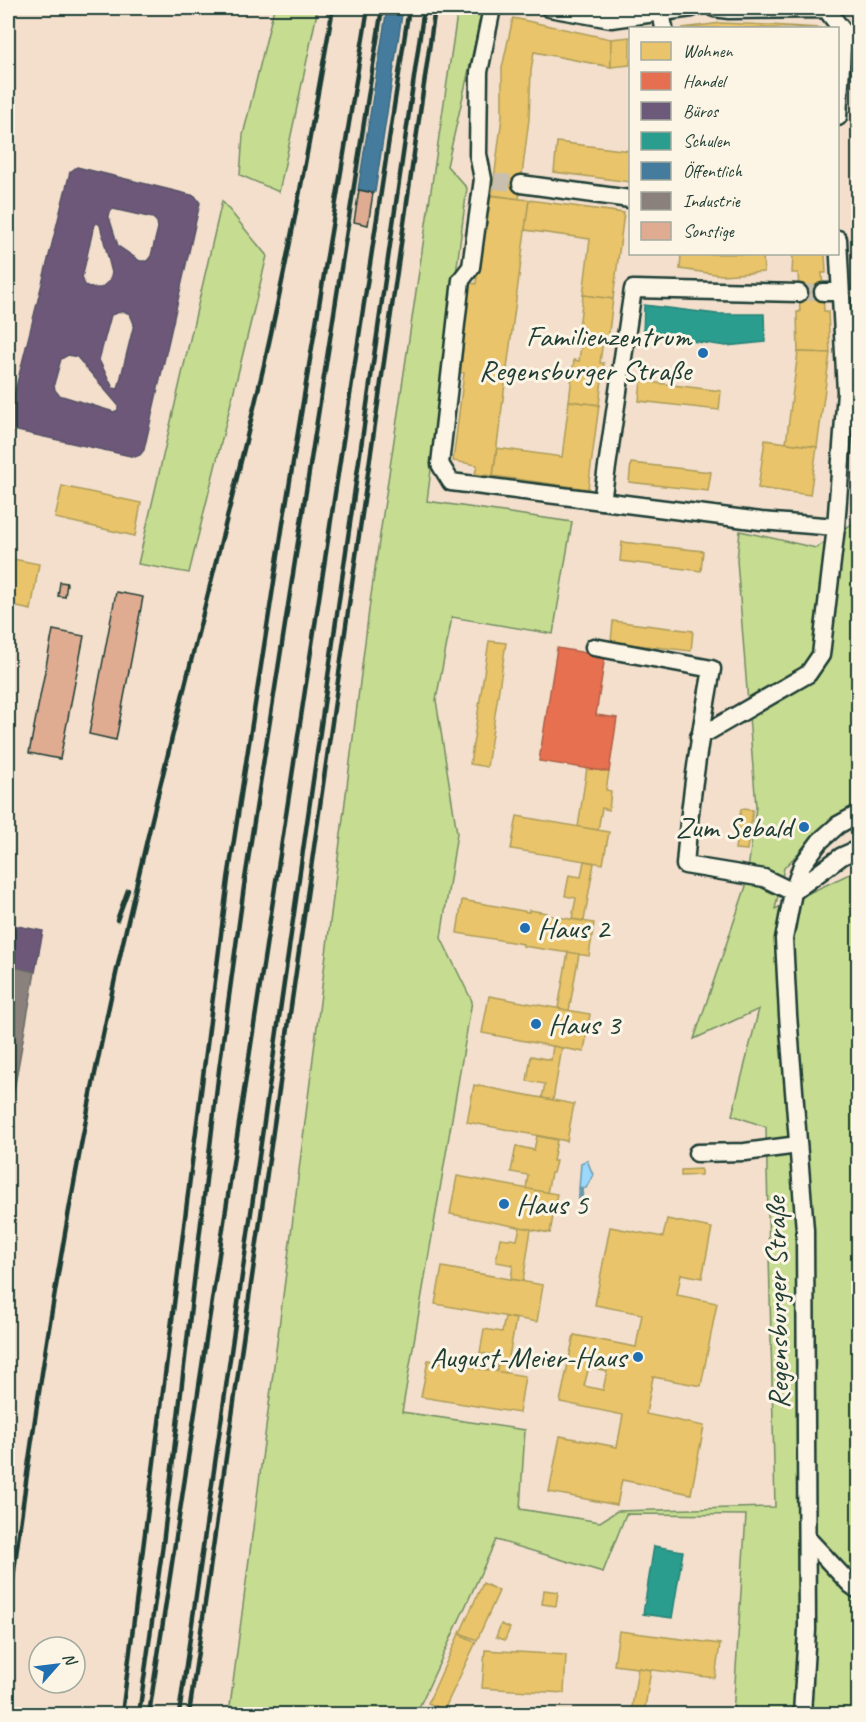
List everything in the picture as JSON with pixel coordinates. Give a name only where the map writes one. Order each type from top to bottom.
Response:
[{"type":"street","points":[[492,8],[479,72],[478,154],[488,180],[471,267],[461,280],[440,464],[451,482],[836,528]]},
{"type":"street","points":[[549,8],[611,19],[663,20],[692,8]]},
{"type":"street","points":[[714,8],[729,10],[826,9],[843,31],[839,88]]},
{"type":"street","points":[[521,184],[629,199]]},
{"type":"street","points":[[699,737],[808,674],[820,655],[836,528],[846,392],[831,292],[835,255]]},
{"type":"street","points":[[602,501],[633,289],[799,293]]},
{"type":"street","points":[[594,647],[712,669],[699,737],[685,865],[764,878],[793,892],[842,856],[858,849]]},
{"type":"street","name":"Regensburger Straße","points":[[802,1714],[807,1630],[805,1230],[784,939],[801,865],[820,841],[838,825],[858,814]]},
{"type":"street","points":[[697,1153],[745,1152],[798,1145]]},
{"type":"street","points":[[807,1538],[858,1590]]},
{"type":"green space","points":[[274,8],[318,8],[279,192],[240,175],[243,135]]},
{"type":"green space","points":[[458,8],[483,8],[447,166],[467,188],[427,501],[572,522],[553,634],[452,617],[436,700],[457,833],[441,938],[472,1001],[402,1412],[525,1430],[520,1509],[600,1522],[617,1511],[775,1507],[766,1127],[732,1115],[759,1009],[694,1039],[746,886],[756,807],[737,560],[740,531],[816,548],[858,520],[858,807],[826,824],[784,868],[775,909],[858,870],[858,1714],[733,1714],[746,1515],[626,1514],[603,1572],[496,1540],[416,1714],[229,1714],[370,602]]},
{"type":"green space","points":[[853,8],[858,8],[858,187]]},
{"type":"green space","points":[[222,201],[267,256],[189,573],[138,564]]},
{"type":"water","points":[[587,1160],[593,1175],[586,1188],[579,1189],[581,1163]]},
{"type":"building: Wohnen","points":[[513,18],[611,39],[611,67],[534,52],[529,119],[519,199],[492,195],[502,117],[502,68]]},
{"type":"building: Wohnen","points":[[721,23],[803,27],[690,27]]},
{"type":"building: Wohnen","points":[[629,37],[629,65],[611,67],[611,39]]},
{"type":"building: Wohnen","points":[[557,142],[629,151],[629,182],[554,172]]},
{"type":"building: Wohnen","points":[[487,195],[529,200],[493,476],[475,474],[477,465],[453,461],[464,373],[458,372],[470,283],[476,284]]},
{"type":"building: Wohnen","points":[[529,200],[624,213],[613,299],[583,295],[590,239],[525,230]]},
{"type":"building: Wohnen","points":[[681,255],[763,255],[764,272],[722,275],[680,269]]},
{"type":"building: Wohnen","points":[[793,255],[825,255],[826,273],[822,273],[824,311],[828,311],[830,353],[798,352],[797,312],[800,312],[798,273],[792,273]]},
{"type":"building: Wohnen","points":[[583,295],[613,299],[608,340],[603,340],[600,363],[604,363],[599,405],[569,401],[574,360],[579,361],[582,336],[578,336]]},
{"type":"building: Wohnen","points":[[798,352],[830,353],[817,447],[786,443]]},
{"type":"building: Wohnen","points":[[641,381],[721,391],[719,410],[639,401]]},
{"type":"building: Wohnen","points":[[569,401],[599,405],[588,489],[493,476],[497,448],[562,457]]},
{"type":"building: Wohnen","points":[[765,440],[817,447],[810,495],[758,488]]},
{"type":"building: Wohnen","points":[[631,463],[711,472],[708,491],[629,482]]},
{"type":"building: Wohnen","points":[[62,486],[141,503],[135,536],[55,518]]},
{"type":"building: Wohnen","points":[[622,542],[703,551],[701,571],[620,561]]},
{"type":"building: Wohnen","points":[[8,558],[39,564],[31,610],[8,605]]},
{"type":"building: Wohnen","points":[[613,621],[693,631],[691,651],[611,642]]},
{"type":"building: Wohnen","points":[[489,641],[506,643],[487,767],[470,764]]},
{"type":"building: Wohnen","points":[[587,768],[609,772],[606,790],[611,791],[609,810],[602,808],[598,830],[578,827]]},
{"type":"building: Wohnen","points":[[741,809],[753,810],[747,850],[735,849]]},
{"type":"building: Wohnen","points":[[517,816],[609,832],[603,864],[511,849]]},
{"type":"building: Wohnen","points":[[584,861],[594,863],[584,921],[572,919],[576,898],[565,896],[569,875],[581,877]]},
{"type":"building: Wohnen","name":"Haus 2","points":[[462,900],[594,923],[589,956],[457,933]]},
{"type":"building: Wohnen","points":[[568,952],[579,954],[569,1011],[558,1008]]},
{"type":"building: Wohnen","name":"Haus 3","points":[[489,996],[590,1014],[584,1052],[482,1033]]},
{"type":"building: Wohnen","points":[[553,1046],[562,1048],[553,1100],[542,1098],[545,1084],[527,1081],[531,1056],[551,1060]]},
{"type":"building: Wohnen","points":[[474,1085],[574,1104],[567,1141],[467,1122]]},
{"type":"building: Wohnen","points":[[537,1136],[557,1140],[553,1161],[556,1161],[547,1193],[526,1189],[528,1175],[511,1172],[516,1146],[534,1150]]},
{"type":"building: Wohnen","points":[[701,1169],[701,1175],[681,1176],[681,1170]]},
{"type":"building: Wohnen","name":"Haus 5","points":[[457,1176],[557,1194],[550,1233],[450,1214]]},
{"type":"building: Wohnen","name":"August-Meier-Haus","points":[[667,1219],[712,1228],[702,1278],[681,1274],[677,1295],[717,1303],[701,1386],[653,1377],[646,1414],[704,1426],[691,1494],[622,1480],[617,1505],[549,1492],[560,1436],[617,1447],[623,1415],[560,1402],[574,1335],[636,1347],[642,1314],[595,1305],[610,1227],[663,1237]],"holes":[[[589,1367],[607,1371],[603,1390],[584,1386]]]},
{"type":"building: Wohnen","points":[[520,1227],[531,1229],[523,1281],[511,1279],[513,1265],[496,1262],[500,1238],[517,1240]]},
{"type":"building: Wohnen","points":[[442,1267],[543,1285],[537,1322],[435,1304]]},
{"type":"building: Wohnen","points":[[505,1317],[516,1319],[506,1373],[497,1372],[499,1356],[480,1353],[484,1329],[502,1332]]},
{"type":"building: Wohnen","points":[[428,1360],[525,1376],[519,1413],[421,1397]]},
{"type":"building: Wohnen","points":[[483,1583],[499,1591],[477,1640],[460,1633]]},
{"type":"building: Wohnen","points":[[544,1590],[558,1592],[556,1606],[542,1604]]},
{"type":"building: Wohnen","points":[[501,1624],[510,1628],[505,1640],[496,1637]]},
{"type":"building: Wohnen","points":[[619,1631],[720,1644],[715,1678],[614,1665]]},
{"type":"building: Wohnen","points":[[459,1634],[476,1642],[444,1710],[428,1703]]},
{"type":"building: Wohnen","points":[[485,1650],[566,1655],[564,1693],[482,1688]]},
{"type":"building: Wohnen","points":[[638,1668],[651,1670],[644,1714],[631,1714]]},
{"type":"building: Handel","points":[[557,648],[605,656],[596,715],[617,718],[609,772],[539,761]]},
{"type":"building: Büros","points":[[77,167],[195,196],[200,203],[144,450],[135,457],[8,429],[8,419],[70,172]],"holes":[[[113,209],[153,218],[157,222],[158,228],[151,256],[147,261],[140,261],[118,246],[108,214]],[[97,223],[100,225],[112,273],[109,281],[101,288],[91,288],[85,285],[82,278],[94,225]],[[123,311],[130,314],[134,324],[118,389],[113,388],[99,360],[111,315]],[[68,355],[77,357],[118,405],[118,410],[114,412],[59,395],[54,384],[61,359]]]},
{"type":"building: Büros","points":[[8,924],[43,931],[35,972],[8,966]]},
{"type":"building: Schulen","points":[[644,305],[717,314],[764,314],[765,342],[726,346],[643,334]]},
{"type":"building: Schulen","points":[[654,1546],[683,1551],[672,1618],[643,1614]]},
{"type":"building: Öffentlich","points":[[387,8],[403,8],[375,192],[358,190]]},
{"type":"building: Industrie","points":[[8,966],[35,972],[8,1124]]},
{"type":"building: Sonstige","points":[[359,190],[373,193],[368,225],[354,222]]},
{"type":"building: Sonstige","points":[[60,582],[67,583],[65,597],[58,596]]},
{"type":"building: Sonstige","points":[[116,592],[143,597],[116,740],[89,734]]},
{"type":"building: Sonstige","points":[[53,630],[84,636],[60,759],[29,753]]},
{"type":"waterway","points":[[580,1205],[581,1189]]},
{"type":"tunnel","points":[[494,181],[521,184]]},
{"type":"tunnel","points":[[799,293],[823,292]]},
{"type":"railway","points":[[8,1619],[29,1459],[54,1300],[97,1062],[150,828],[264,365],[292,231],[333,8]]},
{"type":"railway","points":[[122,1714],[228,879],[284,517],[368,8]]},
{"type":"railway","points":[[139,1714],[163,1544],[219,1070],[245,879],[382,8]]},
{"type":"railway","points":[[149,1714],[409,8]]},
{"type":"railway","points":[[179,1714],[424,8]]},
{"type":"railway","points":[[189,1714],[435,8]]},
{"type":"railway","points":[[117,920],[128,890]]},
{"type":"place","name":"Familienzentrum Regensburger Straße","points":[[703,353]]},
{"type":"place","name":"Zum Sebald","points":[[804,827]]},
{"type":"place","name":"Haus 2","points":[[525,928]]},
{"type":"place","name":"Haus 3","points":[[536,1024]]},
{"type":"place","name":"Haus 5","points":[[504,1204]]},
{"type":"place","name":"August-Meier-Haus","points":[[638,1357]]}]
